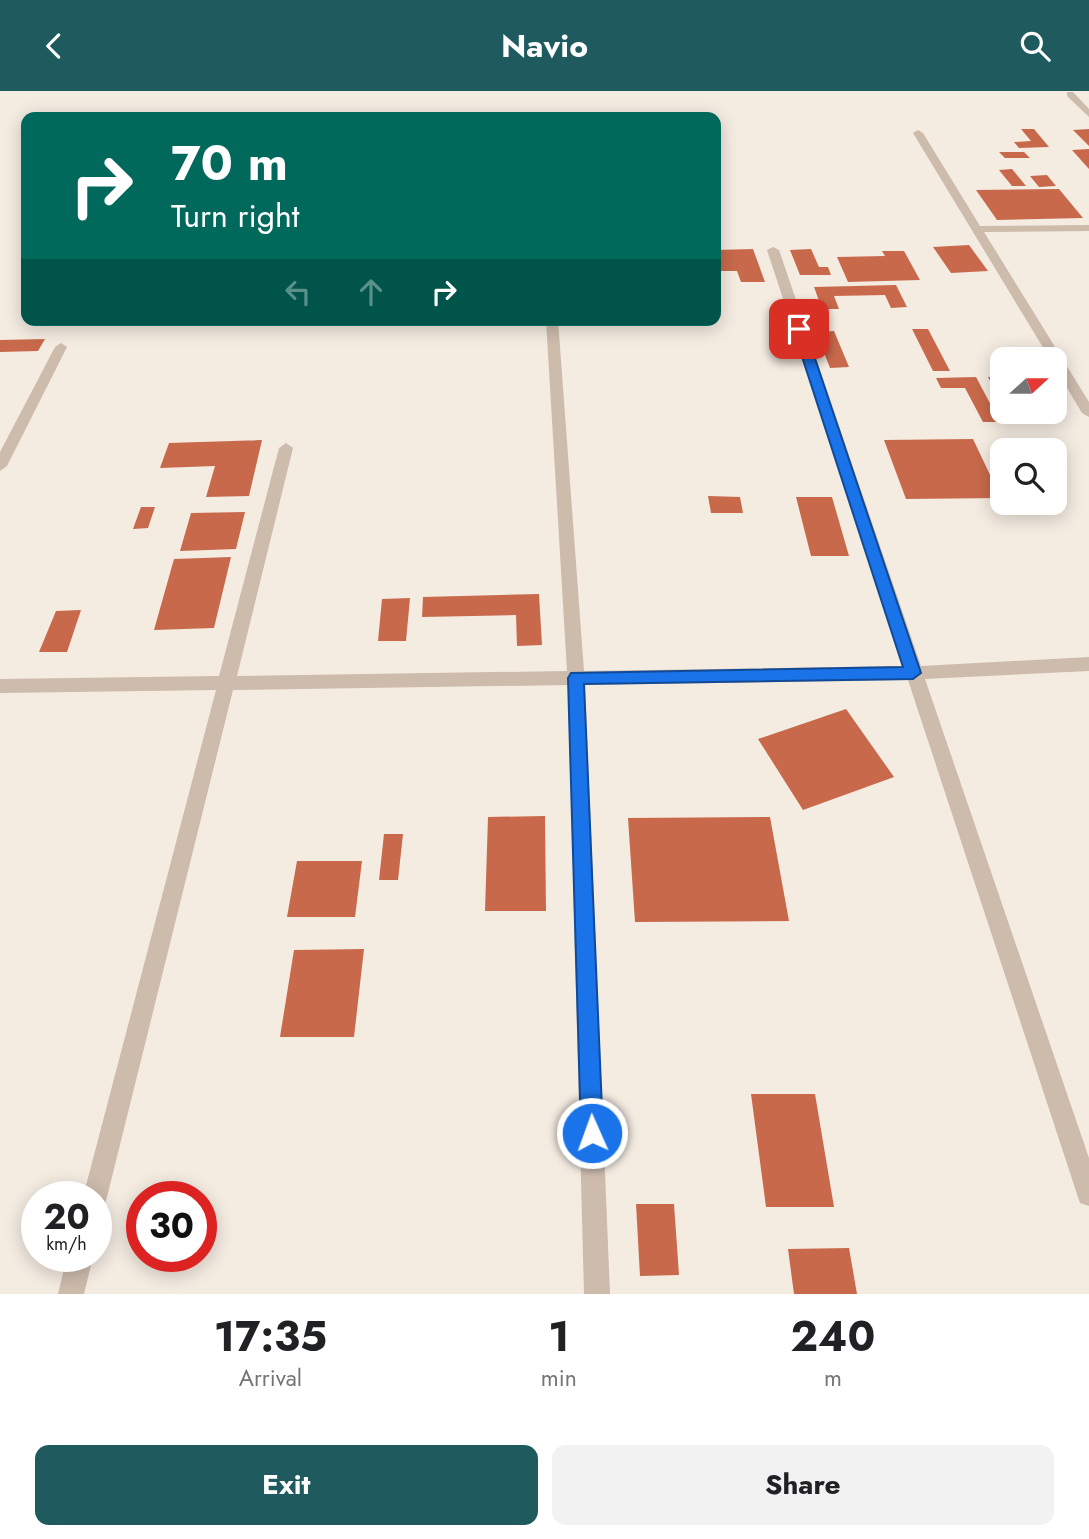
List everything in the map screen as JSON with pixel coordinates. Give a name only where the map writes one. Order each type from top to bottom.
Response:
[{"type":"street","points":[[1070,94],[1089,114]]},
{"type":"street","points":[[918,133],[1089,413]]},
{"type":"street","points":[[976,229],[1089,228]]},
{"type":"street","points":[[773,250],[1089,1194]]},
{"type":"street","points":[[552,326],[576,678],[597,1294]]},
{"type":"street","points":[[0,465],[61,347]]},
{"type":"street","points":[[99,1181],[286,448]]},
{"type":"street","points":[[0,686],[913,673],[1089,664]]},
{"type":"street","points":[[71,1294],[76,1272]]},
{"type":"building","points":[[1021,129],[1034,129],[1049,147],[1019,148],[1014,142],[1031,141]]},
{"type":"building","points":[[1089,129],[1089,146],[1073,130]]},
{"type":"building","points":[[1089,149],[1089,169],[1072,150]]},
{"type":"building","points":[[999,152],[1024,152],[1030,158],[1005,158]]},
{"type":"building","points":[[1012,169],[1026,186],[1012,186],[999,170]]},
{"type":"building","points":[[1047,175],[1056,186],[1039,187],[1030,176]]},
{"type":"building","points":[[1059,189],[1083,218],[997,220],[976,190]]},
{"type":"building","points":[[969,245],[988,271],[951,273],[933,247]]},
{"type":"building","points":[[753,249],[765,282],[741,282],[737,271],[721,271],[721,250]]},
{"type":"building","points":[[811,249],[819,267],[828,267],[831,275],[800,275],[790,250]]},
{"type":"building","points":[[882,251],[904,251],[920,280],[848,282],[837,257],[885,256]]},
{"type":"building","points":[[896,285],[907,307],[891,308],[885,295],[834,296],[839,309],[822,309],[814,287]]},
{"type":"building","points":[[912,329],[928,329],[950,371],[933,371]]},
{"type":"building","points":[[834,331],[849,367],[830,368],[816,332]]},
{"type":"building","points":[[45,339],[38,351],[0,352],[0,340]]},
{"type":"building","points":[[976,377],[990,403],[990,422],[983,422],[965,388],[941,388],[936,378]]},
{"type":"building","points":[[973,439],[990,475],[990,498],[906,499],[884,440]]},
{"type":"building","points":[[262,440],[249,496],[206,497],[215,466],[160,468],[169,443]]},
{"type":"building","points":[[708,496],[740,497],[743,513],[711,513]]},
{"type":"building","points":[[796,497],[832,497],[849,556],[811,556]]},
{"type":"building","points":[[141,507],[155,507],[148,528],[133,529]]},
{"type":"building","points":[[245,512],[236,549],[180,551],[191,513]]},
{"type":"building","points":[[231,557],[214,628],[154,630],[174,559]]},
{"type":"building","points":[[539,594],[542,645],[517,646],[516,615],[422,617],[423,597]]},
{"type":"building","points":[[410,598],[406,641],[378,641],[382,599]]},
{"type":"building","points":[[81,610],[67,652],[39,652],[56,611]]},
{"type":"building","points":[[846,709],[894,777],[803,810],[758,739]]},
{"type":"building","points":[[545,816],[546,911],[485,911],[488,817]]},
{"type":"building","points":[[770,817],[789,921],[635,922],[628,818]]},
{"type":"building","points":[[384,834],[403,834],[398,880],[379,880]]},
{"type":"building","points":[[297,861],[362,861],[355,917],[287,917]]},
{"type":"building","points":[[364,949],[354,1037],[280,1037],[294,950]]},
{"type":"building","points":[[751,1094],[815,1094],[834,1207],[766,1207]]},
{"type":"building","points":[[636,1204],[674,1204],[679,1275],[640,1276]]},
{"type":"building","points":[[849,1248],[857,1294],[794,1294],[788,1249]]},
{"type":"route","points":[[592,1133],[576,678],[913,673],[799,329]]}]
